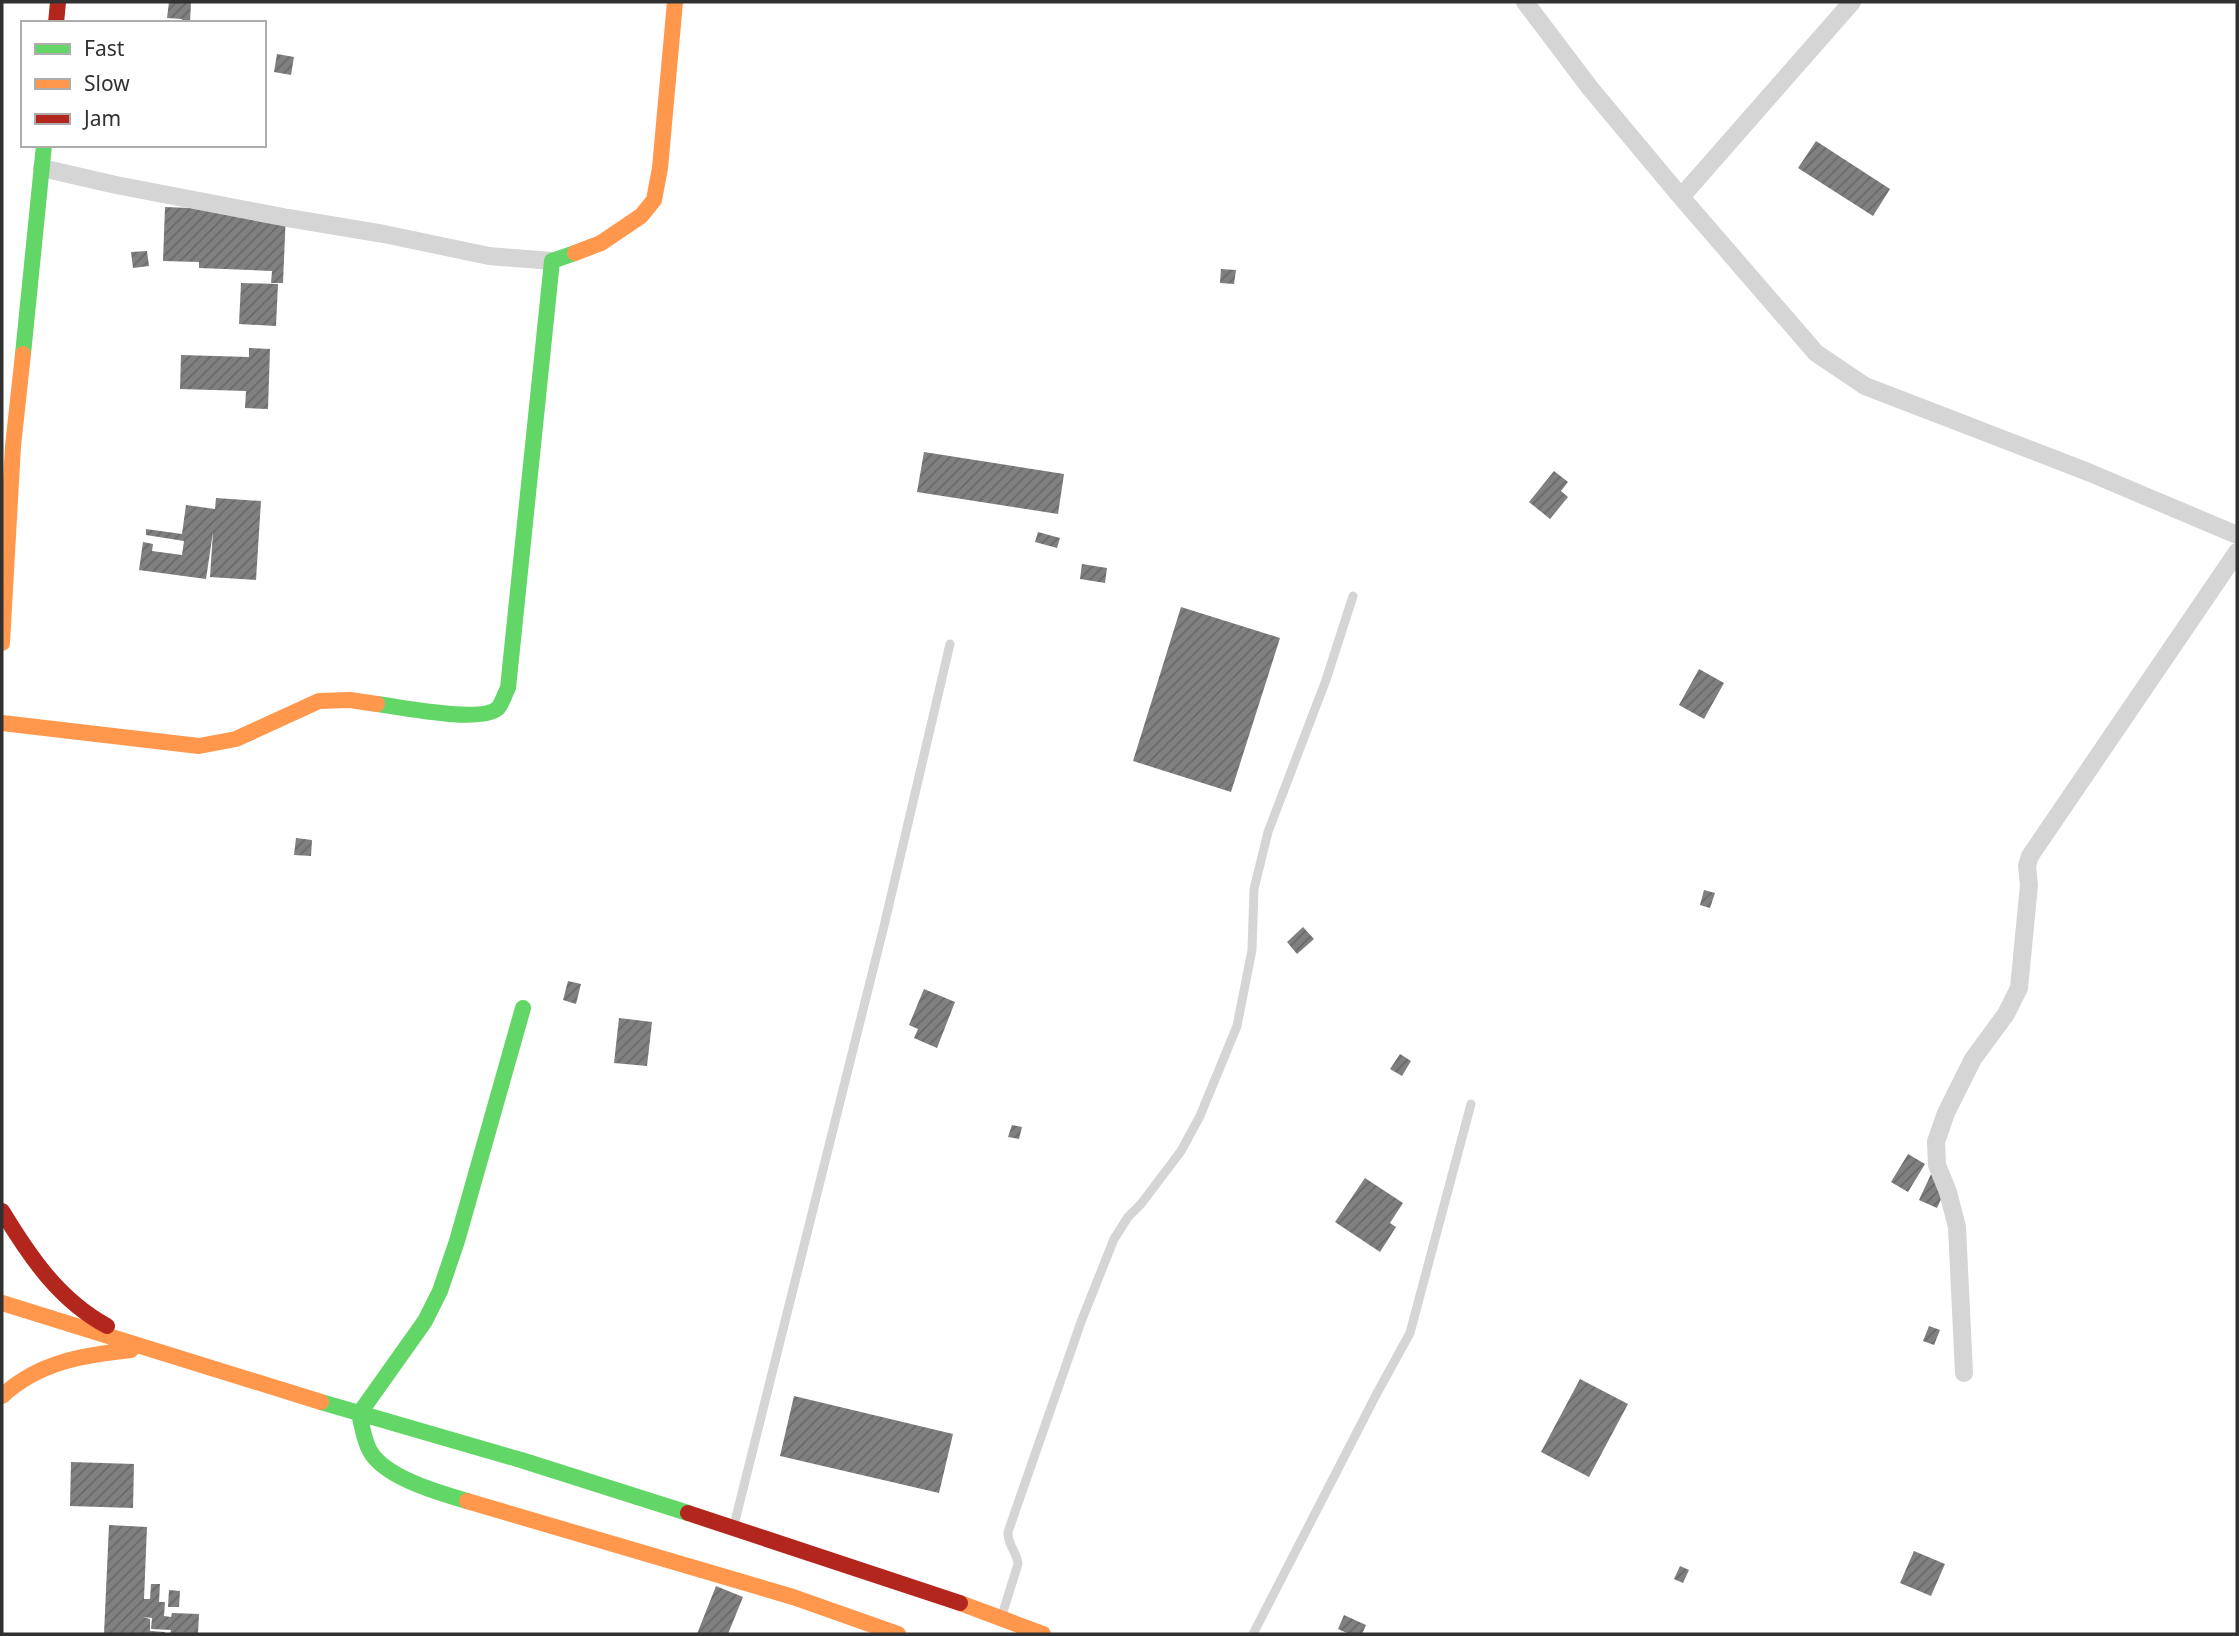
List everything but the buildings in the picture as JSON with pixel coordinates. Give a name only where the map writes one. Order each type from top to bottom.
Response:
[{"type":"street","points":[[56,21],[58,2]]},
{"type":"street","points":[[42,168],[116,185],[489,256],[552,261],[601,243],[641,216],[654,200],[660,168],[675,2]]},
{"type":"street","points":[[1525,2],[1590,88],[1816,353],[1865,386],[2088,472],[2237,535]]},
{"type":"street","points":[[1681,197],[1852,2]]},
{"type":"street","points":[[2,643],[13,446],[44,147]]},
{"type":"street","points":[[2,723],[199,746],[236,739],[319,701],[350,700],[462,715],[482,715],[498,708],[508,688],[552,261]]},
{"type":"street","points":[[1964,1373],[1956,1227],[1948,1192],[1937,1165],[1936,1142],[1946,1113],[1973,1059],[2006,1014],[2019,988],[2029,885],[2027,866],[2030,856],[2237,552]]},
{"type":"street","points":[[359,1414],[425,1321],[440,1291],[457,1241],[523,1008]]},
{"type":"street","points":[[2,1211],[34,1261],[79,1309],[144,1349]]},
{"type":"street","points":[[2,1303],[359,1414],[522,1460],[864,1570],[1002,1617],[1043,1634]]},
{"type":"street","points":[[2,1395],[39,1369],[68,1358],[144,1349]]},
{"type":"street","points":[[359,1414],[370,1451],[393,1473],[432,1491],[793,1597],[898,1634]]},
{"type":"lane","points":[[1002,1617],[1018,1564],[1017,1556],[1007,1540],[1008,1532],[1081,1322],[1114,1239],[1128,1217],[1181,1151],[1200,1116],[1237,1026],[1252,950],[1254,889],[1260,858],[1326,680],[1353,596]]},
{"type":"lane","points":[[733,1530],[884,926],[950,644]]},
{"type":"lane","points":[[1253,1634],[1410,1333],[1471,1104]]},
{"type":"traffic: fast","points":[[23,354],[44,147]]},
{"type":"traffic: fast","points":[[377,704],[458,715],[489,713],[501,704],[508,688],[552,261],[575,253]]},
{"type":"traffic: fast","points":[[467,1501],[400,1477],[377,1461],[365,1438],[359,1414],[425,1321],[440,1291],[457,1241],[523,1008]]},
{"type":"traffic: fast","points":[[321,1402],[521,1460],[688,1513]]},
{"type":"traffic: slow","points":[[575,253],[601,243],[641,216],[654,200],[660,168],[675,2]]},
{"type":"traffic: slow","points":[[2,643],[13,446],[23,354]]},
{"type":"traffic: slow","points":[[2,723],[199,746],[236,739],[319,701],[350,700],[377,704]]},
{"type":"traffic: slow","points":[[2,1303],[321,1402]]},
{"type":"traffic: slow","points":[[2,1396],[31,1375],[62,1362],[131,1350]]},
{"type":"traffic: slow","points":[[467,1501],[793,1597],[898,1634]]},
{"type":"traffic: slow","points":[[960,1603],[1043,1634]]},
{"type":"traffic: jam","points":[[56,21],[58,2]]},
{"type":"traffic: jam","points":[[2,1211],[47,1276],[74,1304],[107,1326]]},
{"type":"traffic: jam","points":[[688,1513],[960,1603]]}]
